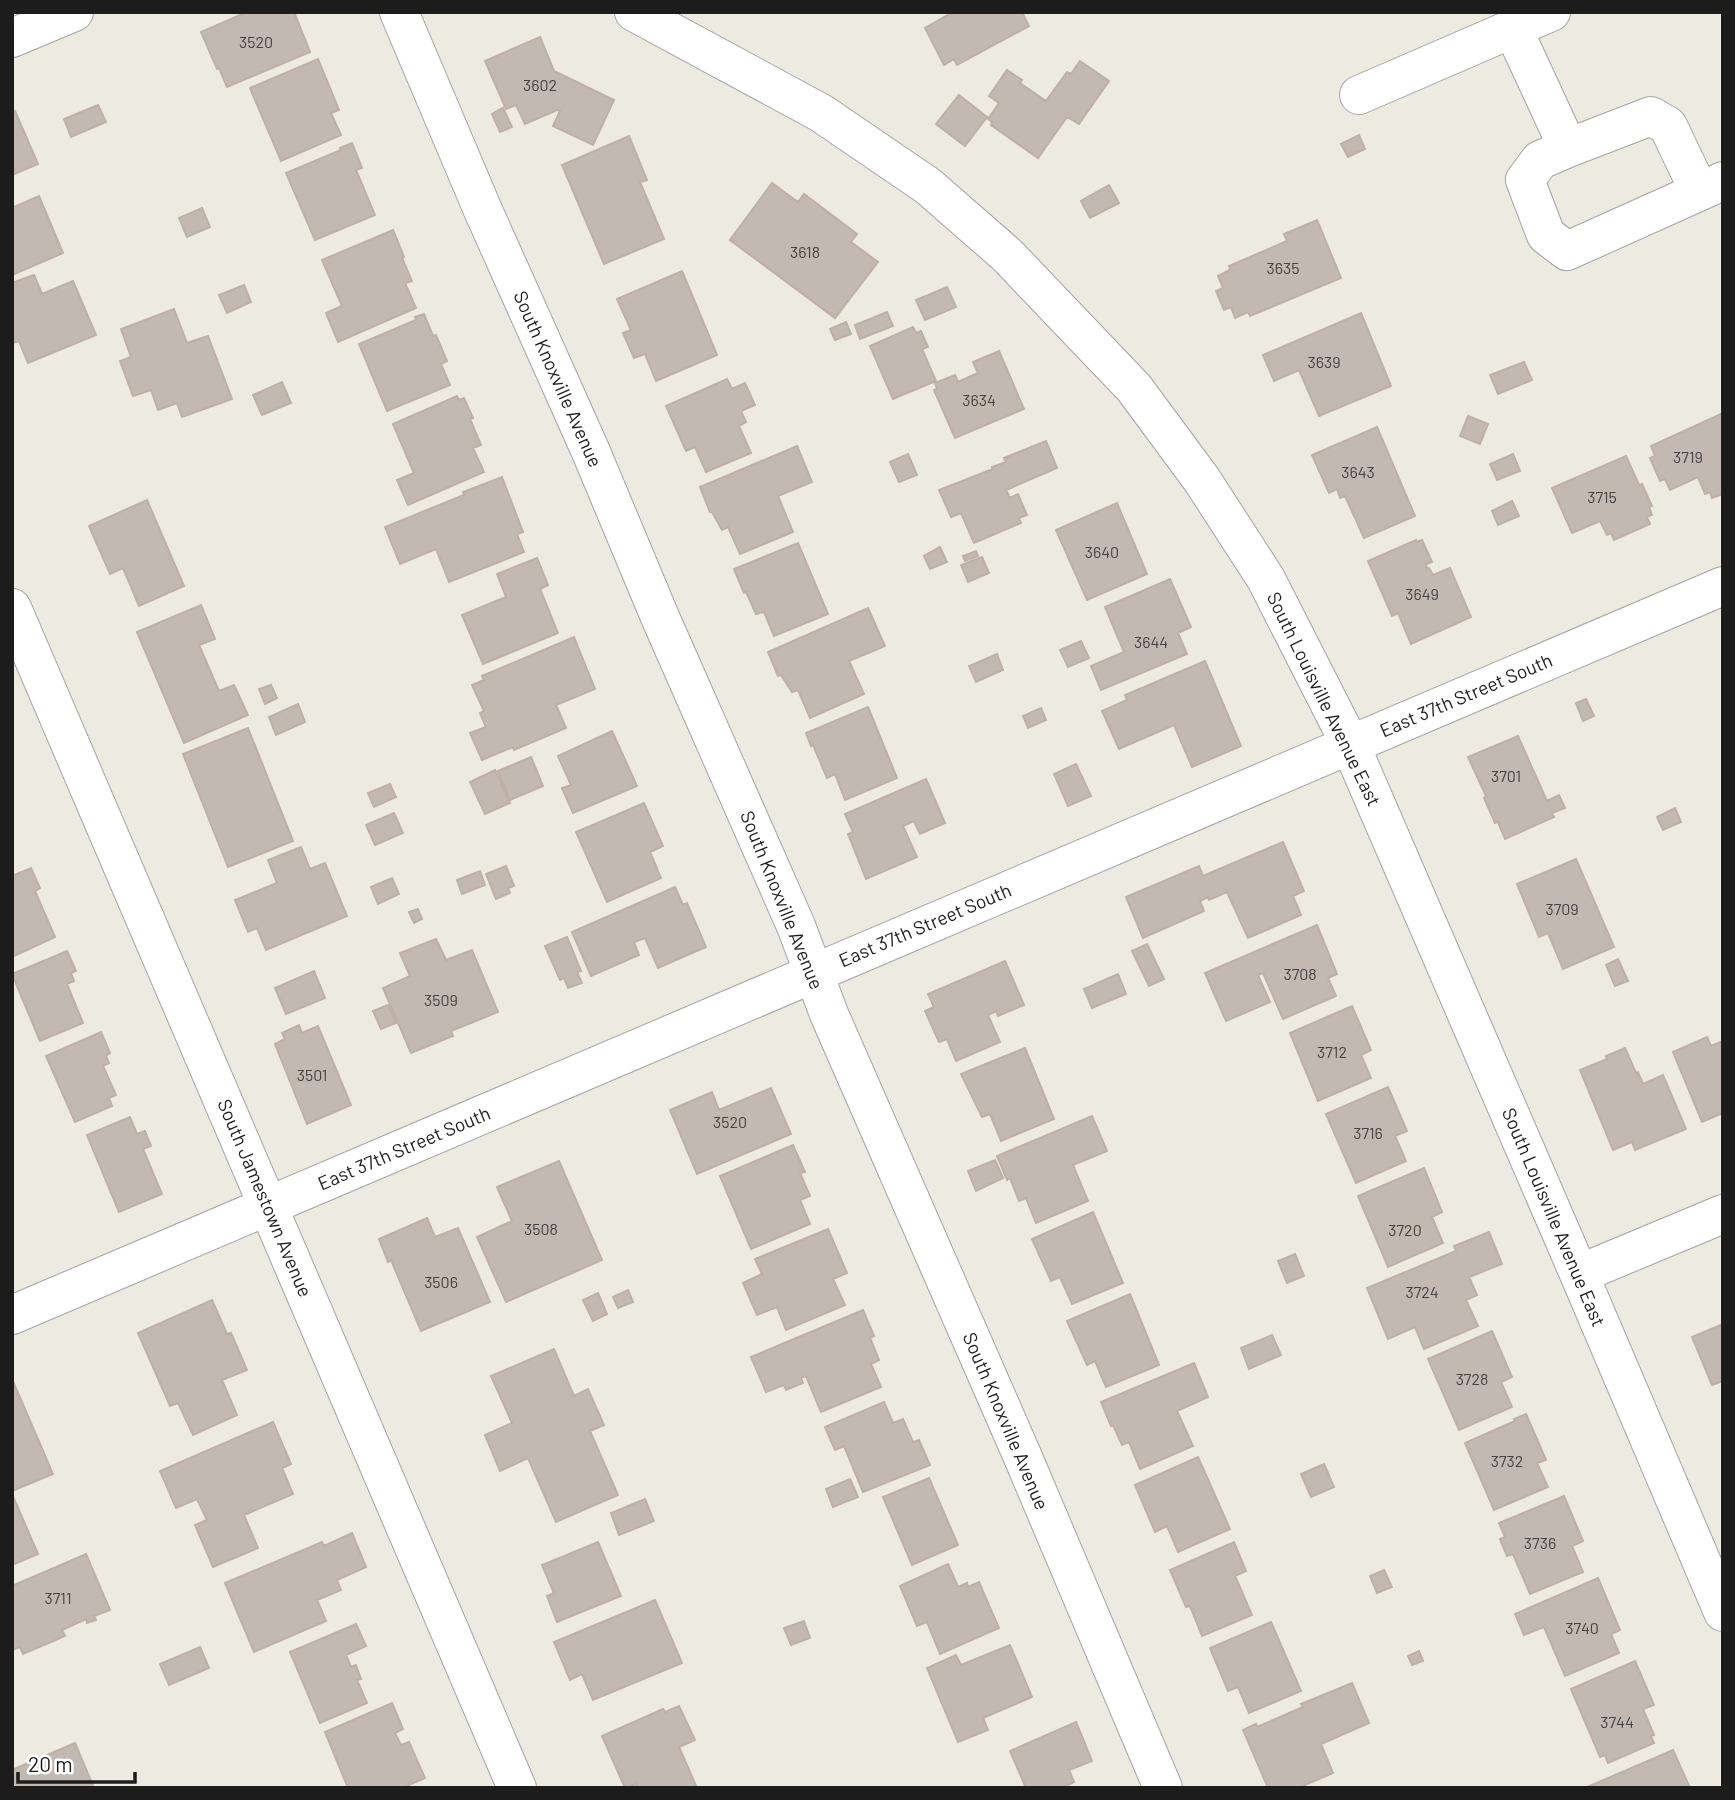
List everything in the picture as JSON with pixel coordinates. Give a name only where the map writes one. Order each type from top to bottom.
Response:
[{"type":"street","points":[[12,38],[74,12]]},
{"type":"street","name":"South Knoxville Avenue","points":[[399,12],[796,926],[829,1014],[1163,1788]]},
{"type":"street","name":"South Louisville Avenue East","points":[[634,12],[821,113],[928,186],[1015,263],[1134,388],[1202,480],[1266,579],[1350,744],[1723,1612]]},
{"type":"street","points":[[1359,95],[1551,12]]},
{"type":"street","points":[[1513,29],[1568,148]]},
{"type":"street","points":[[1651,116],[1668,126],[1711,186],[1567,251],[1546,235],[1525,180],[1540,160],[1651,116]]},
{"type":"street","name":"East 37th Street South","points":[[12,1315],[1723,586]]},
{"type":"street","name":"South Jamestown Avenue","points":[[12,608],[517,1788]]},
{"type":"street","points":[[1579,1274],[1723,1214]]},
{"type":"building","points":[[247,12],[294,12],[310,52],[227,87],[201,32]]},
{"type":"building","points":[[953,12],[1022,12],[1029,26],[957,65],[954,59],[944,65],[925,28]]},
{"type":"building","points":[[540,37],[554,71],[614,100],[593,145],[553,126],[560,111],[525,124],[516,105],[506,109],[485,61]]},
{"type":"building","points":[[318,59],[339,110],[331,113],[341,135],[281,161],[250,88]]},
{"type":"building","points":[[1080,61],[1109,81],[1079,124],[1067,117],[1038,158],[991,125],[992,122],[988,119],[999,103],[989,96],[1007,70],[1046,101],[1067,72],[1071,74]]},
{"type":"building","points":[[959,95],[987,117],[965,146],[936,124]]},
{"type":"building","points":[[98,105],[106,122],[71,137],[64,119]]},
{"type":"building","points":[[503,108],[512,127],[500,132],[492,114]]},
{"type":"building","points":[[15,111],[38,164],[12,175],[12,112]]},
{"type":"building","points":[[1359,135],[1365,149],[1348,157],[1341,144]]},
{"type":"building","points":[[629,136],[647,180],[640,182],[664,239],[604,264],[562,165]]},
{"type":"building","points":[[352,143],[362,168],[356,170],[375,215],[315,240],[286,173]]},
{"type":"building","points":[[772,183],[798,202],[804,194],[857,234],[851,242],[878,262],[835,318],[730,240]]},
{"type":"building","points":[[1109,185],[1119,203],[1090,218],[1081,201]]},
{"type":"building","points":[[39,196],[63,253],[12,275],[12,208]]},
{"type":"building","points":[[202,208],[210,227],[187,237],[179,218]]},
{"type":"building","points":[[1317,220],[1341,278],[1250,316],[1248,312],[1235,318],[1231,307],[1224,310],[1216,291],[1223,288],[1218,276],[1230,270],[1229,266],[1287,241],[1284,234]]},
{"type":"building","points":[[393,230],[412,281],[405,283],[416,308],[338,342],[326,313],[342,306],[322,260]]},
{"type":"building","points":[[682,271],[717,355],[656,381],[645,354],[634,358],[623,333],[631,330],[617,299]]},
{"type":"building","points":[[34,275],[42,294],[73,281],[96,335],[28,363],[19,341],[12,341],[12,283]]},
{"type":"building","points":[[244,285],[251,302],[227,313],[219,295]]},
{"type":"building","points":[[947,287],[956,307],[925,320],[916,300]]},
{"type":"building","points":[[174,309],[187,343],[208,336],[232,399],[182,417],[177,403],[158,410],[151,390],[133,396],[120,361],[131,357],[121,329]]},
{"type":"building","points":[[887,312],[893,326],[860,339],[855,325]]},
{"type":"building","points":[[1361,313],[1391,386],[1319,416],[1299,370],[1274,381],[1263,355]]},
{"type":"building","points":[[424,314],[447,361],[441,364],[450,385],[387,411],[359,344]]},
{"type":"building","points":[[846,322],[851,334],[835,340],[830,329]]},
{"type":"building","points":[[913,327],[916,333],[921,331],[928,347],[922,349],[936,381],[893,399],[870,346]]},
{"type":"building","points":[[999,351],[1024,409],[955,438],[934,390],[937,389],[935,383],[955,375],[958,382],[978,373],[973,362]]},
{"type":"building","points":[[1524,362],[1532,380],[1498,394],[1490,375]]},
{"type":"building","points":[[727,379],[732,389],[745,383],[755,405],[741,411],[746,422],[739,426],[751,453],[706,472],[695,447],[686,451],[666,406]]},
{"type":"building","points":[[282,382],[291,403],[262,415],[253,395]]},
{"type":"building","points":[[457,396],[459,400],[464,398],[473,418],[470,419],[481,445],[473,448],[484,472],[408,505],[397,480],[414,473],[393,424]]},
{"type":"building","points":[[1723,413],[1723,494],[1712,498],[1710,492],[1705,494],[1698,477],[1670,490],[1665,479],[1660,481],[1650,458],[1655,456],[1651,446]]},
{"type":"building","points":[[1468,416],[1488,424],[1480,444],[1460,436]]},
{"type":"building","points":[[1377,427],[1415,516],[1364,538],[1345,496],[1340,498],[1337,489],[1329,493],[1312,455]]},
{"type":"building","points":[[1046,441],[1057,468],[1006,490],[1010,498],[1018,494],[1027,515],[1019,518],[1021,523],[974,543],[961,513],[951,517],[939,490],[993,469],[992,467],[1006,462],[1004,458]]},
{"type":"building","points":[[797,446],[812,482],[778,496],[793,532],[740,554],[728,527],[722,530],[710,512],[700,487]]},
{"type":"building","points":[[908,454],[917,475],[899,482],[890,462]]},
{"type":"building","points":[[1513,454],[1520,471],[1497,480],[1490,464]]},
{"type":"building","points":[[1626,456],[1652,506],[1649,507],[1652,515],[1647,517],[1650,524],[1614,540],[1611,533],[1607,535],[1600,521],[1572,533],[1552,488]]},
{"type":"building","points":[[502,477],[523,532],[517,534],[524,552],[449,582],[436,549],[400,564],[385,527]]},
{"type":"building","points":[[147,500],[184,586],[139,606],[123,568],[110,574],[89,526]]},
{"type":"building","points":[[1512,501],[1519,516],[1498,525],[1492,511]]},
{"type":"building","points":[[1117,503],[1147,574],[1087,600],[1056,530]]},
{"type":"building","points":[[1416,540],[1422,540],[1432,562],[1426,564],[1427,569],[1429,568],[1433,575],[1450,568],[1471,617],[1411,644],[1398,613],[1392,616],[1368,561]]},
{"type":"building","points":[[798,543],[828,614],[774,636],[764,612],[756,614],[734,569]]},
{"type":"building","points":[[940,547],[947,562],[930,569],[924,556]]},
{"type":"building","points":[[976,551],[978,556],[965,561],[963,556]]},
{"type":"building","points":[[982,557],[989,573],[968,582],[961,565]]},
{"type":"building","points":[[537,558],[548,585],[540,589],[558,633],[483,664],[462,615],[506,597],[497,574]]},
{"type":"building","points":[[1170,579],[1191,627],[1178,633],[1187,654],[1101,690],[1091,666],[1124,652],[1105,607]]},
{"type":"building","points":[[201,605],[215,639],[199,645],[219,691],[234,685],[248,715],[184,743],[137,632]]},
{"type":"building","points":[[868,608],[885,646],[849,661],[864,694],[810,718],[798,690],[792,692],[781,675],[778,676],[768,652]]},
{"type":"building","points":[[574,637],[595,689],[556,705],[566,728],[482,760],[470,733],[486,727],[480,713],[484,711],[472,685],[484,680],[482,676]]},
{"type":"building","points":[[1081,641],[1089,658],[1068,667],[1060,650]]},
{"type":"building","points":[[997,654],[1003,670],[976,682],[969,666]]},
{"type":"building","points":[[1205,661],[1241,746],[1192,767],[1174,725],[1119,749],[1102,711],[1127,700],[1125,695]]},
{"type":"building","points":[[271,685],[277,698],[265,704],[259,689]]},
{"type":"building","points":[[1586,699],[1594,716],[1583,721],[1576,703]]},
{"type":"building","points":[[298,704],[305,722],[276,735],[269,717]]},
{"type":"building","points":[[868,707],[897,778],[845,800],[835,774],[827,778],[806,733]]},
{"type":"building","points":[[1041,708],[1046,720],[1028,728],[1023,716]]},
{"type":"building","points":[[248,728],[293,841],[228,867],[183,754]]},
{"type":"building","points":[[612,731],[637,786],[573,813],[562,788],[571,785],[558,756]]},
{"type":"building","points":[[1518,736],[1547,801],[1559,795],[1565,808],[1552,813],[1554,817],[1505,839],[1498,822],[1495,823],[1468,757]]},
{"type":"building","points":[[531,757],[543,786],[510,800],[498,771]]},
{"type":"building","points":[[1076,764],[1091,796],[1068,806],[1054,774]]},
{"type":"building","points":[[495,770],[510,803],[485,814],[470,782]]},
{"type":"building","points":[[926,779],[945,823],[920,834],[914,821],[903,826],[917,857],[866,879],[848,834],[853,832],[845,814]]},
{"type":"building","points":[[390,784],[396,797],[374,807],[368,793]]},
{"type":"building","points":[[644,803],[663,846],[650,852],[661,878],[607,902],[576,832]]},
{"type":"building","points":[[1675,808],[1681,822],[1663,830],[1657,817]]},
{"type":"building","points":[[394,813],[403,833],[375,845],[366,825]]},
{"type":"building","points":[[1283,842],[1304,891],[1293,896],[1301,915],[1248,938],[1227,892],[1200,901],[1204,911],[1143,938],[1126,897],[1199,866],[1203,876]]},
{"type":"building","points":[[301,847],[310,869],[325,863],[347,916],[266,950],[257,928],[248,932],[235,900],[277,883],[268,860]]},
{"type":"building","points":[[1576,859],[1614,947],[1563,969],[1548,933],[1539,937],[1517,884]]},
{"type":"building","points":[[506,866],[514,886],[508,888],[510,893],[496,899],[486,874]]},
{"type":"building","points":[[31,868],[40,888],[35,891],[55,937],[12,957],[12,876]]},
{"type":"building","points":[[480,871],[485,885],[462,894],[457,880]]},
{"type":"building","points":[[392,878],[399,894],[378,904],[371,887]]},
{"type":"building","points":[[675,887],[683,905],[687,903],[706,947],[658,968],[645,938],[634,942],[639,955],[591,976],[572,932]]},
{"type":"building","points":[[418,909],[422,919],[414,923],[409,912]]},
{"type":"building","points":[[1317,925],[1337,974],[1328,978],[1336,996],[1283,1019],[1263,973],[1258,975],[1270,1002],[1226,1021],[1205,973]]},
{"type":"building","points":[[567,937],[581,971],[577,972],[582,983],[568,988],[564,978],[560,980],[545,946]]},
{"type":"building","points":[[436,939],[446,960],[472,950],[498,1012],[451,1031],[453,1036],[411,1053],[383,988],[410,976],[400,953]]},
{"type":"building","points":[[1147,944],[1164,979],[1149,986],[1132,951]]},
{"type":"building","points":[[67,951],[76,971],[71,973],[74,981],[67,984],[83,1023],[40,1041],[12,974]]},
{"type":"building","points":[[1618,959],[1628,981],[1615,986],[1606,965]]},
{"type":"building","points":[[1005,961],[1024,1005],[998,1016],[996,1011],[988,1015],[1000,1042],[956,1061],[947,1039],[939,1042],[925,1011],[934,1007],[928,994]]},
{"type":"building","points":[[314,971],[325,998],[286,1014],[275,988]]},
{"type":"building","points":[[1118,974],[1126,994],[1092,1008],[1084,989]]},
{"type":"building","points":[[388,1005],[396,1023],[381,1029],[373,1011]]},
{"type":"building","points":[[1352,1006],[1371,1050],[1361,1055],[1371,1078],[1318,1101],[1290,1033]]},
{"type":"building","points":[[299,1025],[302,1033],[318,1026],[351,1105],[307,1124],[275,1044],[285,1039],[282,1033]]},
{"type":"building","points":[[101,1032],[110,1053],[106,1056],[109,1063],[103,1066],[116,1095],[109,1098],[112,1106],[75,1122],[46,1056]]},
{"type":"building","points":[[1707,1037],[1711,1046],[1723,1041],[1723,1113],[1702,1122],[1673,1052]]},
{"type":"building","points":[[1025,1048],[1054,1119],[1001,1141],[990,1114],[982,1117],[961,1074]]},
{"type":"building","points":[[1625,1048],[1643,1084],[1663,1075],[1686,1129],[1635,1150],[1632,1142],[1613,1150],[1580,1070]]},
{"type":"building","points":[[1388,1087],[1407,1131],[1395,1136],[1406,1161],[1356,1183],[1326,1114]]},
{"type":"building","points":[[771,1088],[791,1134],[697,1174],[670,1110],[712,1092],[719,1110]]},
{"type":"building","points":[[1092,1116],[1107,1151],[1073,1165],[1088,1201],[1036,1223],[1026,1198],[1019,1201],[997,1156]]},
{"type":"building","points":[[130,1117],[137,1134],[145,1131],[151,1146],[143,1149],[162,1194],[119,1212],[87,1135]]},
{"type":"building","points":[[793,1145],[805,1172],[800,1173],[810,1196],[800,1200],[810,1224],[751,1249],[720,1176]]},
{"type":"building","points":[[995,1160],[1003,1178],[976,1191],[968,1171]]},
{"type":"building","points":[[559,1161],[602,1260],[506,1302],[477,1237],[512,1221],[497,1187]]},
{"type":"building","points":[[1424,1168],[1442,1212],[1432,1217],[1443,1243],[1388,1267],[1358,1196]]},
{"type":"building","points":[[1093,1212],[1123,1283],[1072,1304],[1060,1277],[1051,1281],[1032,1239]]},
{"type":"building","points":[[427,1218],[435,1237],[458,1228],[490,1302],[421,1331],[391,1260],[388,1262],[379,1239]]},
{"type":"building","points":[[828,1229],[847,1273],[833,1279],[845,1305],[786,1330],[777,1307],[757,1315],[743,1283],[762,1274],[755,1259]]},
{"type":"building","points":[[1489,1232],[1502,1264],[1469,1277],[1477,1295],[1466,1300],[1478,1326],[1424,1349],[1415,1327],[1388,1339],[1367,1288],[1456,1251],[1454,1246]]},
{"type":"building","points":[[1295,1254],[1304,1276],[1287,1283],[1278,1261]]},
{"type":"building","points":[[628,1290],[633,1302],[618,1308],[613,1297]]},
{"type":"building","points":[[598,1293],[607,1314],[593,1321],[583,1300]]},
{"type":"building","points":[[1130,1294],[1159,1365],[1106,1387],[1095,1361],[1087,1365],[1067,1321]]},
{"type":"building","points":[[212,1300],[227,1334],[231,1333],[247,1370],[222,1380],[237,1415],[193,1435],[178,1403],[170,1406],[138,1333]]},
{"type":"building","points":[[863,1310],[874,1336],[870,1338],[879,1360],[871,1364],[881,1387],[821,1412],[806,1376],[801,1378],[803,1383],[786,1390],[784,1385],[766,1392],[751,1357]]},
{"type":"building","points":[[1723,1324],[1723,1381],[1712,1385],[1692,1337]]},
{"type":"building","points":[[1492,1331],[1512,1377],[1501,1382],[1512,1407],[1459,1430],[1428,1359]]},
{"type":"building","points":[[1272,1335],[1281,1355],[1249,1369],[1241,1348]]},
{"type":"building","points":[[554,1349],[574,1396],[588,1389],[604,1425],[590,1431],[618,1495],[556,1522],[528,1458],[500,1471],[485,1435],[512,1423],[491,1376]]},
{"type":"building","points":[[1194,1363],[1208,1397],[1177,1411],[1193,1446],[1140,1469],[1129,1442],[1122,1445],[1101,1402]]},
{"type":"building","points":[[12,1379],[53,1474],[12,1491]]},
{"type":"building","points":[[884,1402],[893,1423],[903,1419],[913,1442],[919,1440],[930,1465],[863,1492],[844,1446],[835,1450],[825,1427]]},
{"type":"building","points":[[1526,1414],[1546,1460],[1537,1463],[1548,1487],[1494,1510],[1465,1443]]},
{"type":"building","points":[[273,1422],[291,1464],[282,1468],[293,1494],[244,1515],[258,1548],[213,1567],[195,1525],[207,1520],[197,1499],[176,1508],[160,1471]]},
{"type":"building","points":[[1198,1457],[1230,1529],[1178,1552],[1167,1526],[1155,1532],[1135,1485]]},
{"type":"building","points":[[1324,1464],[1334,1487],[1311,1497],[1301,1474]]},
{"type":"building","points":[[929,1478],[958,1545],[912,1565],[883,1497]]},
{"type":"building","points":[[850,1479],[858,1497],[833,1507],[826,1489]]},
{"type":"building","points":[[12,1494],[38,1554],[12,1565]]},
{"type":"building","points":[[1564,1496],[1583,1541],[1572,1546],[1583,1572],[1530,1594],[1513,1554],[1507,1556],[1500,1539],[1505,1537],[1499,1523]]},
{"type":"building","points":[[645,1499],[654,1521],[619,1535],[611,1513]]},
{"type":"building","points":[[352,1533],[366,1567],[337,1580],[341,1590],[317,1600],[326,1621],[254,1652],[225,1583],[322,1542],[324,1546]]},
{"type":"building","points":[[598,1542],[621,1596],[557,1622],[547,1596],[554,1593],[542,1565]]},
{"type":"building","points":[[1234,1542],[1246,1571],[1235,1576],[1252,1615],[1202,1636],[1190,1606],[1186,1607],[1170,1570]]},
{"type":"building","points":[[86,1554],[110,1610],[94,1616],[96,1620],[87,1623],[86,1619],[62,1630],[65,1636],[23,1654],[20,1647],[12,1650],[12,1586]]},
{"type":"building","points":[[948,1564],[958,1587],[967,1583],[968,1587],[979,1582],[999,1628],[940,1654],[927,1622],[917,1626],[900,1586]]},
{"type":"building","points":[[1384,1570],[1392,1587],[1377,1593],[1370,1576]]},
{"type":"building","points":[[1598,1578],[1620,1630],[1611,1634],[1619,1653],[1565,1676],[1544,1627],[1524,1635],[1515,1614]]},
{"type":"building","points":[[655,1600],[682,1663],[593,1700],[582,1674],[570,1680],[554,1642]]},
{"type":"building","points":[[804,1621],[810,1638],[791,1645],[784,1628]]},
{"type":"building","points":[[1271,1622],[1301,1691],[1249,1713],[1238,1687],[1228,1691],[1210,1648]]},
{"type":"building","points":[[356,1624],[366,1646],[346,1655],[351,1667],[356,1665],[361,1679],[357,1680],[367,1703],[320,1723],[290,1652]]},
{"type":"building","points":[[1010,1645],[1032,1697],[983,1718],[988,1730],[958,1742],[927,1668],[956,1655],[961,1665]]},
{"type":"building","points":[[200,1647],[209,1668],[169,1685],[160,1664]]},
{"type":"building","points":[[1419,1651],[1423,1661],[1412,1665],[1408,1656]]},
{"type":"building","points":[[1635,1661],[1654,1705],[1643,1709],[1654,1735],[1651,1736],[1654,1743],[1608,1763],[1605,1755],[1600,1757],[1571,1689]]},
{"type":"building","points":[[1352,1683],[1369,1723],[1321,1744],[1333,1773],[1298,1788],[1268,1788],[1243,1730],[1256,1724],[1257,1727],[1303,1707],[1301,1704]]},
{"type":"building","points":[[392,1703],[403,1729],[395,1733],[401,1745],[409,1742],[425,1778],[402,1788],[348,1788],[325,1732]]},
{"type":"building","points":[[679,1706],[695,1740],[679,1747],[697,1788],[637,1788],[636,1784],[625,1788],[602,1736],[663,1709],[665,1712]]},
{"type":"building","points":[[1076,1722],[1092,1761],[1069,1770],[1074,1782],[1062,1788],[1026,1788],[1010,1751]]},
{"type":"building","points":[[75,1743],[94,1788],[12,1788],[12,1770]]},
{"type":"building","points":[[1673,1750],[1690,1788],[1585,1788]]}]
